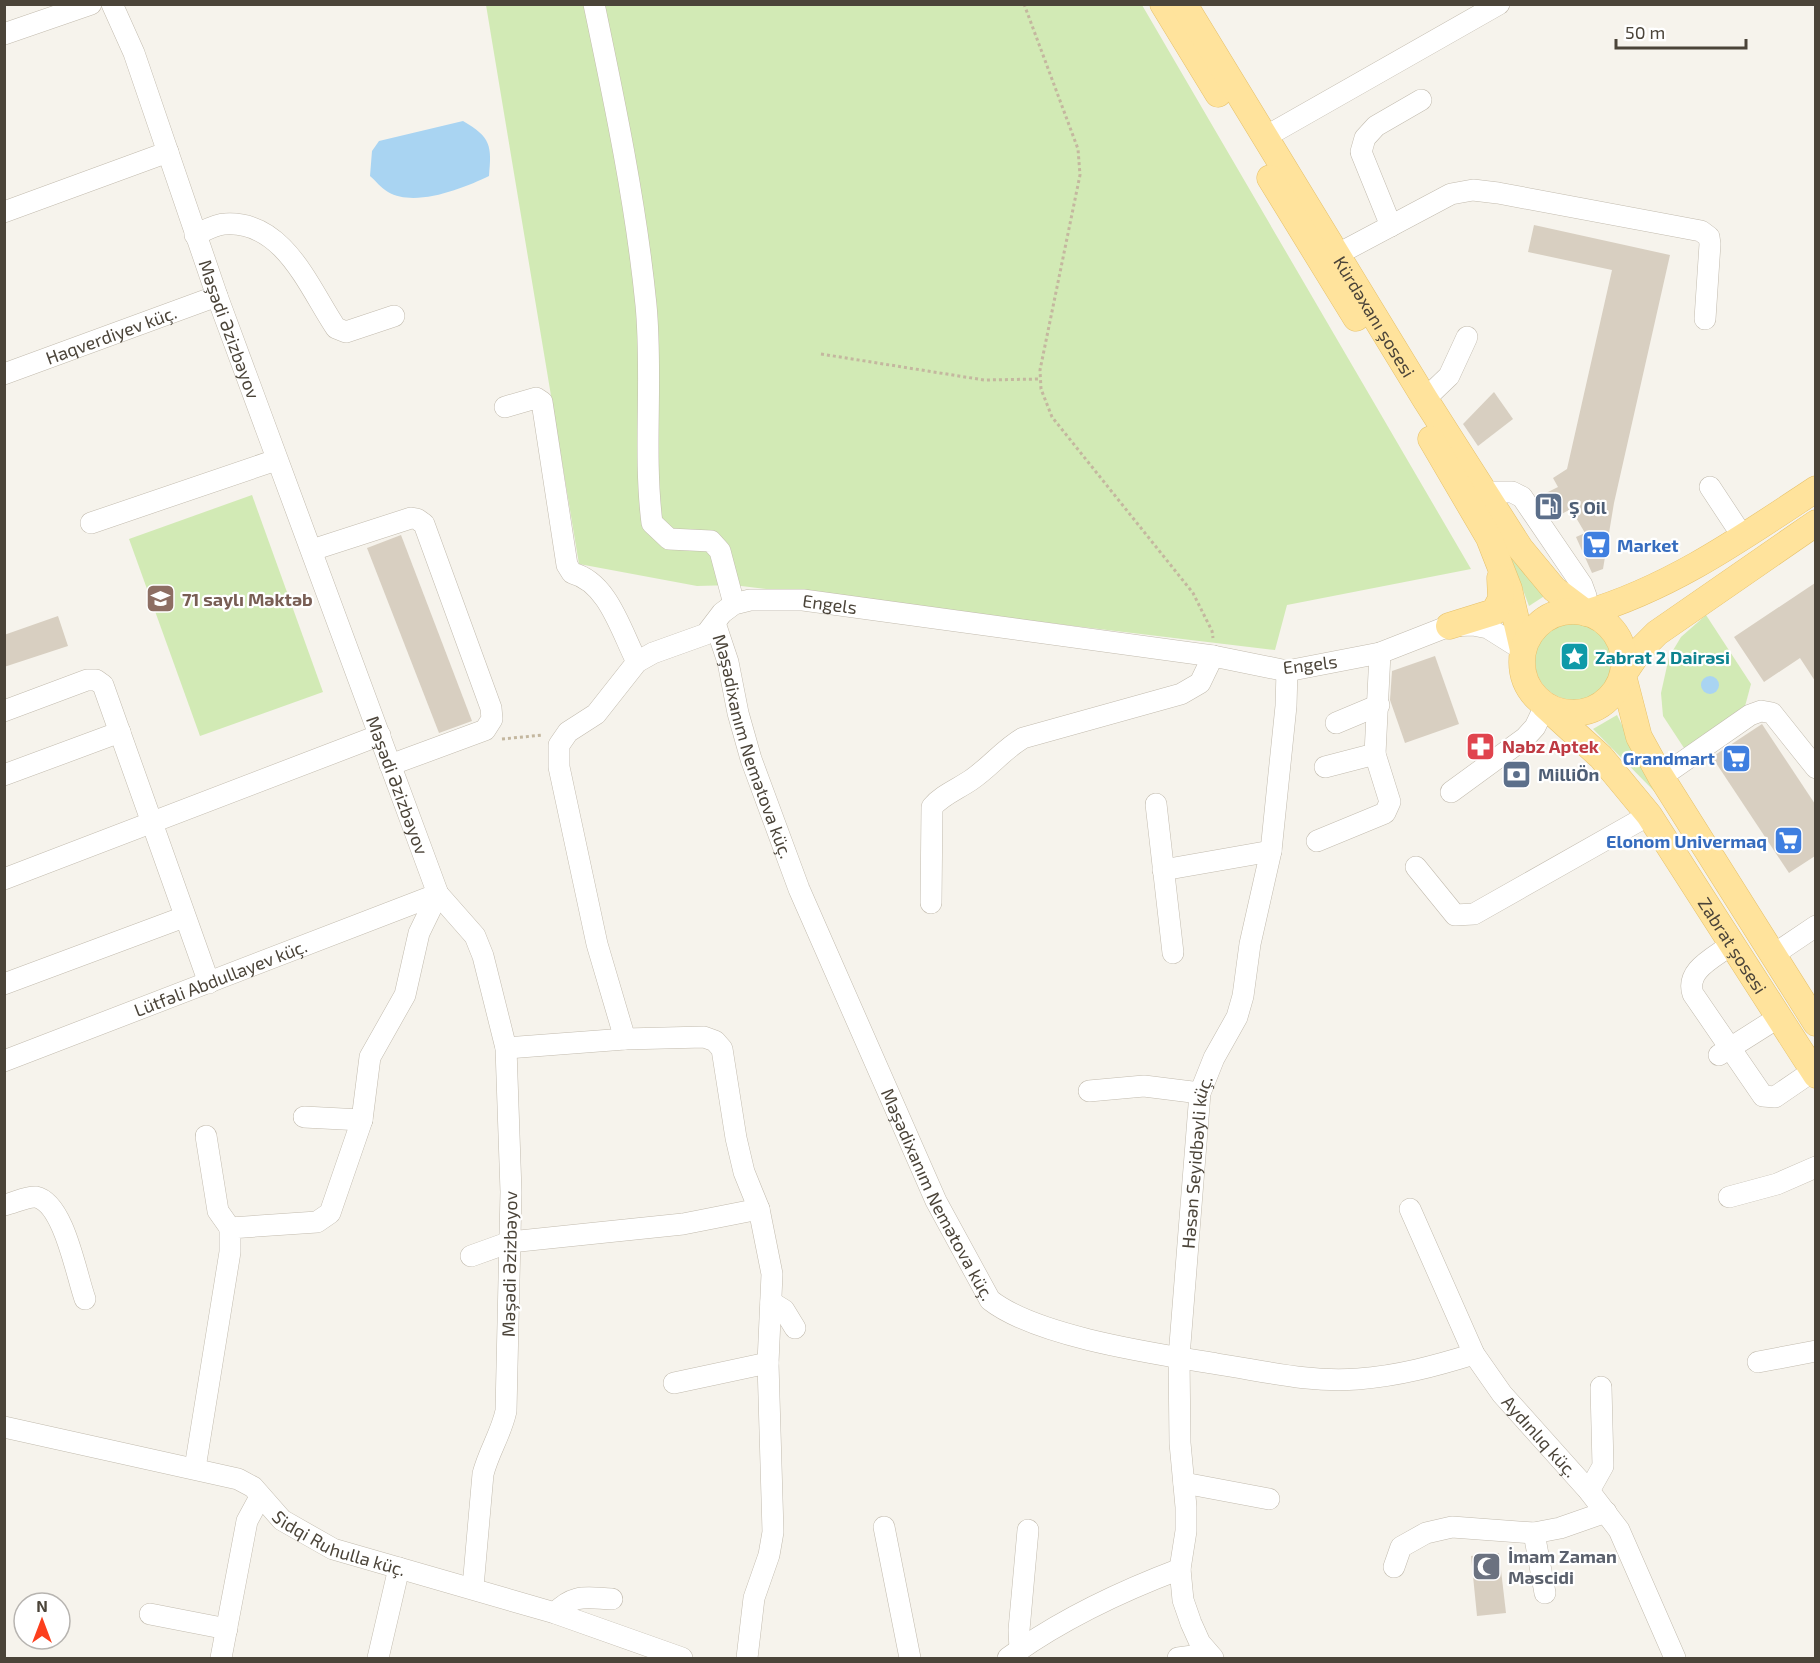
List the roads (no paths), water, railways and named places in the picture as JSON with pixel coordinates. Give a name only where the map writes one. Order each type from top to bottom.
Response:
[{"type":"main road","points":[[1163,4],[1480,520],[1500,563],[1523,650]]},
{"type":"main road","name":"Kürdəxanı şosesi","points":[[1184,4],[1425,399],[1485,492],[1554,590],[1586,613]]},
{"type":"main road","points":[[1586,613],[1642,594],[1703,563],[1815,489]]},
{"type":"main road","points":[[1623,675],[1624,659],[1621,643],[1600,619],[1586,613],[1570,611],[1554,615],[1540,623],[1529,635],[1523,650],[1522,665],[1525,681],[1533,695],[1545,706],[1560,712],[1576,713],[1592,710],[1606,702],[1616,690],[1640,650],[1657,633],[1815,523]]},
{"type":"main road","points":[[1449,626],[1494,612],[1499,606],[1502,599],[1500,563]]},
{"type":"main road","name":"Zabrat şosesi","points":[[1623,675],[1640,737],[1660,777],[1815,1023]]},
{"type":"main road","name":"Zabrat şosesi","points":[[1545,706],[1601,757],[1649,815],[1814,1073]]},
{"type":"street","points":[[4,34],[91,4]]},
{"type":"street","name":"Məşədi Əzizbəyov","points":[[112,4],[135,53],[195,235],[276,460],[312,550],[438,894],[475,936],[483,956],[506,1048],[510,1242],[506,1411],[502,1432],[487,1456],[483,1474],[473,1587]]},
{"type":"street","points":[[594,4],[619,126],[646,305],[649,367],[649,500],[652,523],[669,539],[711,541],[720,551],[734,604],[722,613],[706,634],[653,653],[637,662],[625,674],[596,714],[568,732],[558,753],[559,767],[597,944],[625,1039]]},
{"type":"street","points":[[1265,137],[1498,4]]},
{"type":"street","points":[[1391,226],[1361,152],[1365,138],[1376,126],[1421,100]]},
{"type":"street","points":[[4,212],[168,152]]},
{"type":"street","points":[[1338,254],[1451,195],[1473,190],[1701,231],[1709,237],[1710,244],[1705,319]]},
{"type":"street","points":[[195,235],[224,224],[246,225],[271,238],[290,253],[336,328],[346,332],[394,316]]},
{"type":"street","name":"Haqverdiyev küç.","points":[[4,374],[217,296]]},
{"type":"street","points":[[1425,399],[1449,376],[1467,337]]},
{"type":"street","points":[[505,407],[536,398],[542,402],[567,565],[572,573],[585,576],[600,590],[637,662]]},
{"type":"street","points":[[91,523],[276,460]]},
{"type":"street","points":[[1710,487],[1743,537]]},
{"type":"street","points":[[312,550],[411,518],[424,524],[491,708],[492,719],[485,730],[390,765]]},
{"type":"street","name":"Engels","points":[[734,604],[750,600],[803,600],[1214,656],[1287,671],[1380,653],[1449,626]]},
{"type":"street","name":"Məşədixanım Nemətova küç.","points":[[715,623],[728,663],[738,713],[751,759],[799,889],[936,1202],[990,1300],[1004,1311],[1057,1329],[1179,1357],[1293,1378],[1335,1380],[1396,1375],[1474,1354]]},
{"type":"street","points":[[1449,626],[1473,625],[1488,628],[1523,650]]},
{"type":"street","points":[[1317,841],[1385,813],[1390,802],[1375,754],[1380,653]]},
{"type":"street","points":[[931,903],[932,807],[938,801],[973,779],[1010,746],[1023,738],[1181,694],[1200,683],[1214,656]]},
{"type":"street","name":"Həsən Seyidbəyli küç.","points":[[1211,1656],[1191,1623],[1183,1600],[1180,1569],[1186,1531],[1180,1443],[1179,1357],[1200,1093],[1214,1058],[1237,1017],[1271,851],[1286,706],[1287,671]]},
{"type":"street","points":[[4,711],[87,680],[96,680],[102,685],[209,983]]},
{"type":"street","points":[[1336,723],[1379,705]]},
{"type":"street","points":[[1451,792],[1525,738],[1545,706]]},
{"type":"street","points":[[1660,777],[1750,715],[1761,711],[1772,713],[1815,768]]},
{"type":"street","points":[[4,776],[120,732]]},
{"type":"street","points":[[4,879],[380,735]]},
{"type":"street","points":[[1325,767],[1375,754]]},
{"type":"street","points":[[1156,804],[1173,953]]},
{"type":"street","points":[[1416,867],[1455,915],[1474,914],[1649,815]]},
{"type":"street","points":[[1163,870],[1271,851]]},
{"type":"street","points":[[231,1228],[317,1222],[330,1213],[362,1120],[370,1057],[405,995],[419,933],[438,894]]},
{"type":"street","name":"Lütfəli Abdullayev küç.","points":[[4,1060],[438,894]]},
{"type":"street","points":[[4,984],[184,917]]},
{"type":"street","points":[[1773,955],[1815,926]]},
{"type":"street","points":[[1732,944],[1692,975],[1689,984],[1724,1052],[1763,1096],[1775,1097],[1814,1073]]},
{"type":"street","points":[[1724,1052],[1779,1017]]},
{"type":"street","points":[[506,1048],[625,1039],[704,1037],[715,1041],[722,1049],[744,1172],[759,1209],[769,1256],[771,1302],[768,1363],[773,1532],[769,1555],[756,1591],[747,1659]]},
{"type":"street","points":[[1089,1091],[1144,1086],[1200,1093]]},
{"type":"street","points":[[304,1116],[362,1120]]},
{"type":"street","points":[[195,1468],[230,1252],[231,1228],[219,1211],[206,1136]]},
{"type":"street","points":[[1730,1197],[1777,1184],[1815,1167]]},
{"type":"street","points":[[4,1205],[33,1197],[47,1201],[58,1215],[84,1299]]},
{"type":"street","points":[[471,1256],[510,1242],[683,1224],[759,1209]]},
{"type":"street","name":"Aydınlıq küç.","points":[[1410,1209],[1474,1354],[1502,1394],[1589,1491],[1618,1530],[1675,1659]]},
{"type":"street","points":[[771,1302],[784,1310],[795,1328]]},
{"type":"street","points":[[1758,1362],[1815,1351]]},
{"type":"street","points":[[674,1383],[768,1363]]},
{"type":"street","points":[[1589,1491],[1603,1466],[1601,1388]]},
{"type":"street","name":"Sidqi Ruhulla küç.","points":[[4,1427],[238,1479],[253,1487],[282,1520],[333,1549],[473,1587],[555,1613],[682,1659]]},
{"type":"street","points":[[1184,1483],[1269,1499]]},
{"type":"street","points":[[221,1659],[247,1521],[260,1497]]},
{"type":"street","points":[[1394,1567],[1401,1547],[1426,1533],[1452,1527],[1534,1533],[1560,1528],[1606,1512]]},
{"type":"street","points":[[884,1527],[910,1659]]},
{"type":"street","points":[[1014,1654],[1019,1630],[1028,1530]]},
{"type":"street","points":[[1534,1533],[1545,1593]]},
{"type":"street","points":[[378,1659],[399,1568]]},
{"type":"street","points":[[1014,1654],[1128,1588],[1180,1569]]},
{"type":"street","points":[[555,1613],[567,1600],[612,1599]]},
{"type":"street","points":[[150,1614],[227,1629]]},
{"type":"street","points":[[1178,1659],[1211,1656]]},
{"type":"water","points":[[463,121],[479,132],[488,143],[489,176],[453,191],[412,198],[388,192],[370,176],[372,151],[379,141]]},
{"type":"water","points":[[1710,676],[1718,681],[1719,685],[1714,693],[1710,694],[1702,689],[1701,685],[1706,677]]},
{"type":"place","name":"Ş Oil","points":[[1548,507]]},
{"type":"place","name":"Market","points":[[1596,545]]},
{"type":"place","name":"71 saylı Məktəb","points":[[161,599]]},
{"type":"place","name":"Zabrat 2 Dairəsi","points":[[1574,657]]},
{"type":"place","name":"Nəbz Aptek","points":[[1481,746]]},
{"type":"place","name":"Grandmart","points":[[1736,758]]},
{"type":"place","name":"MilliÖn","points":[[1517,774]]},
{"type":"place","name":"Elonom Univermaq","points":[[1788,841]]},
{"type":"place","name":"İmam Zaman Məscidi","points":[[1487,1566]]}]
